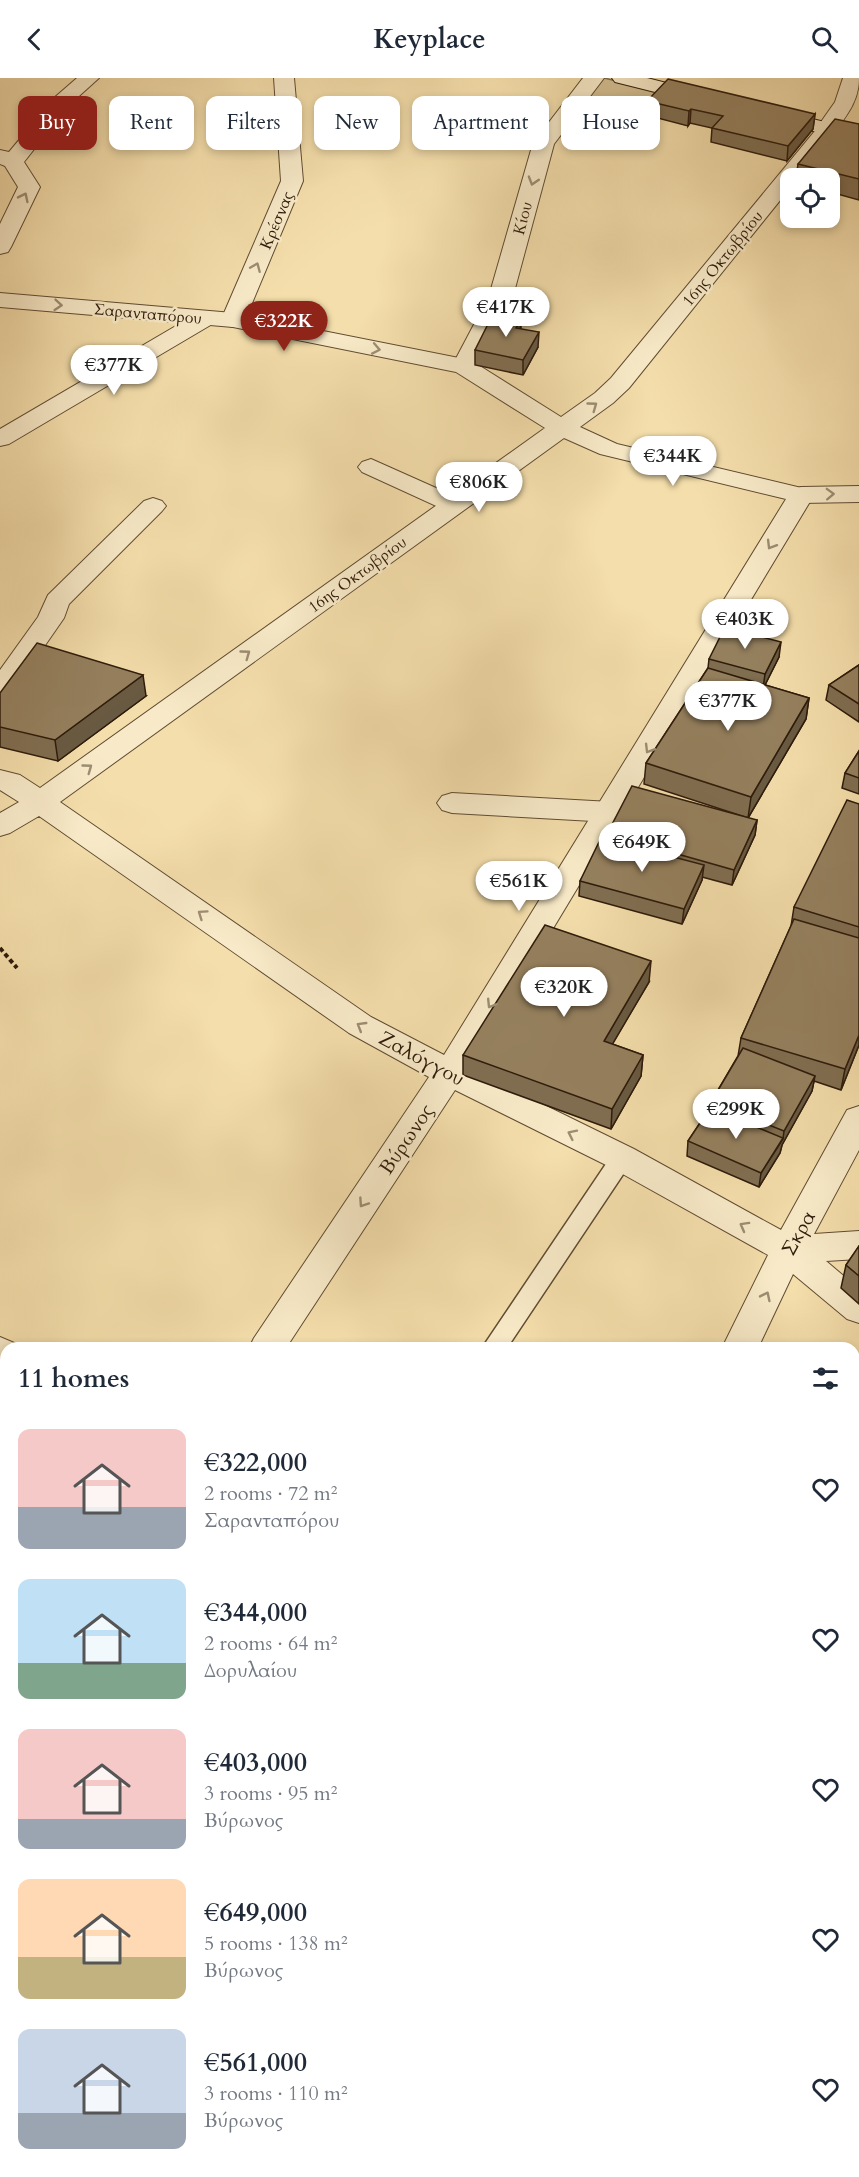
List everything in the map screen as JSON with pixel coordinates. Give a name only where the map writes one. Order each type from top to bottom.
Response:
[{"type":"street","points":[[0,247],[29,187],[7,159],[61,102],[89,78]]},
{"type":"street","name":"Κρέσνας","points":[[233,320],[292,181],[284,78]]},
{"type":"street","name":"Κίου","points":[[464,366],[501,296],[544,143],[594,78]]},
{"type":"street","points":[[622,78],[723,103]]},
{"type":"street","name":"16ης Οκτωβρίου","points":[[0,826],[40,802],[604,398],[620,383],[827,129],[845,102],[853,78]]},
{"type":"street","points":[[746,109],[859,136]]},
{"type":"street","name":"Σαρανταπόρου","points":[[0,300],[233,320],[464,366],[562,428],[609,449],[801,495],[859,494]]},
{"type":"street","points":[[0,439],[206,318]]},
{"type":"street","points":[[371,467],[454,505]]},
{"type":"street","name":"Βύρωνος","points":[[271,1342],[450,1073],[801,495]]},
{"type":"street","points":[[0,690],[51,618],[57,601],[153,506]]},
{"type":"street","name":"Ζαλόγγου","points":[[0,780],[10,782],[40,802],[360,1025],[450,1073],[622,1158],[788,1250],[859,1309]]},
{"type":"street","points":[[452,803],[610,812]]},
{"type":"street","name":"Σκρα","points":[[743,1342],[788,1250],[859,1119]]},
{"type":"street","points":[[788,1250],[859,1245]]},
{"type":"street","points":[[828,1282],[842,1266],[859,1253]]},
{"type":"lane","points":[[498,1342],[622,1158]]},
{"type":"path","points":[[0,948],[17,968]]},
{"type":"shaded area","points":[[604,78],[667,93],[660,100],[660,96],[590,96]]},
{"type":"building","points":[[668,79],[815,114],[788,146],[712,128],[723,116],[660,104],[660,96],[652,96]]},
{"type":"building","points":[[835,119],[859,124],[859,179],[840,174],[840,168],[814,168],[798,164]]},
{"type":"building","points":[[493,314],[521,318],[516,328],[539,332],[523,360],[475,350]]},
{"type":"building","points":[[725,627],[781,642],[765,674],[709,659]]},
{"type":"building","points":[[37,643],[143,675],[55,740],[0,727],[0,693]]},
{"type":"building","points":[[859,665],[859,704],[829,685]]},
{"type":"building","points":[[708,668],[809,698],[751,797],[646,763]]},
{"type":"building","points":[[859,751],[859,778],[845,773]]},
{"type":"building","points":[[632,786],[757,820],[734,870],[607,834]]},
{"type":"building","points":[[847,800],[859,804],[859,927],[794,907]]},
{"type":"building","points":[[601,838],[704,865],[684,909],[580,881]]},
{"type":"building","points":[[794,919],[859,938],[859,1035],[845,1069],[741,1038]]},
{"type":"building","points":[[545,925],[651,961],[604,1041],[643,1055],[612,1109],[463,1055]]},
{"type":"building","points":[[743,1048],[815,1076],[784,1131],[711,1102]]},
{"type":"building","points":[[710,1108],[783,1138],[761,1173],[688,1141]]},
{"type":"building","points":[[859,1246],[859,1276],[846,1265]]}]
